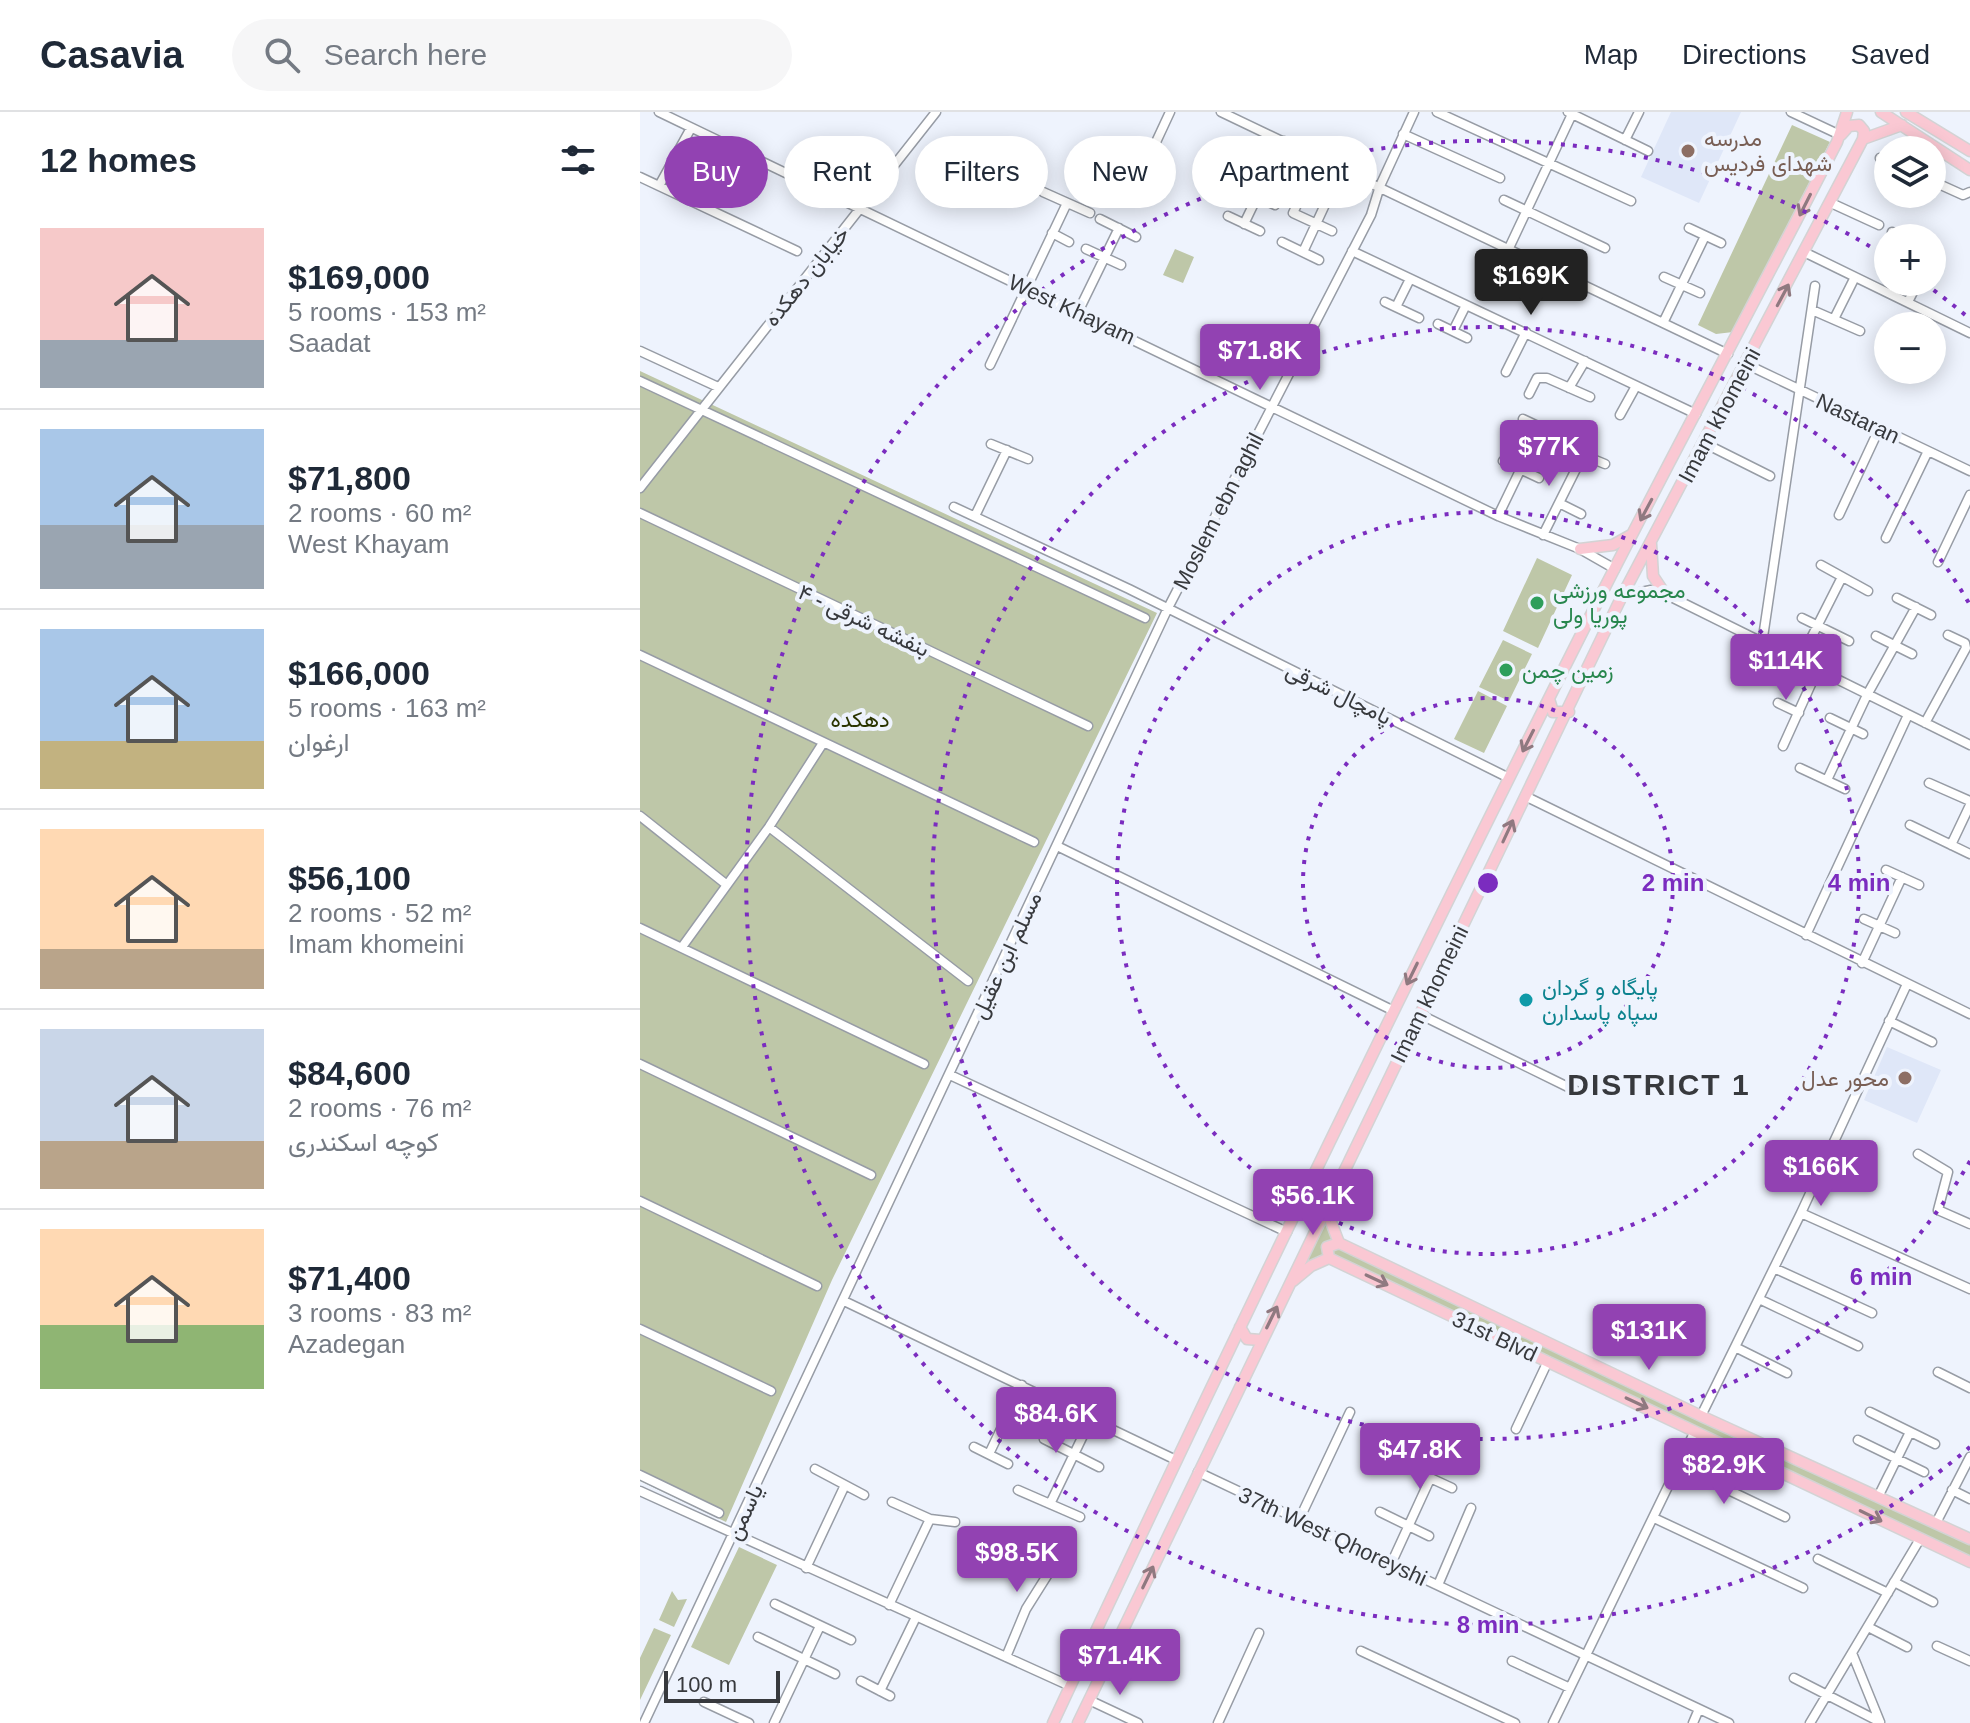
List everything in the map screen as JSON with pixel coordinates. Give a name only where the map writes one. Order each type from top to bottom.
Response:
[{"type":"main road","name":"Imam khomeini","points":[[1053,1723],[1228,1351],[1394,1011],[1615,569],[1840,135],[1847,112]]},
{"type":"main road","points":[[1881,112],[1970,170]]},
{"type":"main road","points":[[1906,112],[1970,151]]},
{"type":"main road","points":[[1840,135],[1849,126],[1859,125],[1864,131],[1863,139],[1902,125]]},
{"type":"main road","name":"Imam khomeini","points":[[1078,1723],[1419,1014],[1569,712],[1622,596],[1806,253],[1863,139]]},
{"type":"main road","points":[[1676,454],[1692,449],[1695,462]]},
{"type":"main road","points":[[1580,549],[1613,545],[1633,534]]},
{"type":"main road","points":[[1651,541],[1653,576],[1665,594]]},
{"type":"main road","points":[[1549,699],[1553,712],[1569,712]]},
{"type":"main road","points":[[1286,1288],[1311,1266],[1329,1258],[1327,1247],[1339,1243],[1328,1214],[1331,1197]]},
{"type":"main road","name":"31st Blvd","points":[[1339,1243],[1701,1416],[1970,1539]]},
{"type":"main road","name":"31st Blvd","points":[[1329,1258],[1970,1562]]},
{"type":"main road","points":[[1240,1327],[1247,1339],[1261,1340]]},
{"type":"main road","points":[[1228,1351],[1242,1352],[1251,1362]]},
{"type":"street","name":"West Khayam","points":[[659,112],[1498,516],[1580,549],[1615,569]]},
{"type":"street","name":"خیابان دهکده","points":[[640,488],[936,112]]},
{"type":"street","points":[[1159,136],[1170,112]]},
{"type":"street","points":[[1221,112],[1273,136]]},
{"type":"street","points":[[1247,124],[1252,112]]},
{"type":"street","name":"Moslem ebn aghil","points":[[1168,608],[1352,251],[1414,112]]},
{"type":"street","points":[[1437,112],[1631,201]]},
{"type":"street","points":[[1625,140],[1639,112]]},
{"type":"street","points":[[1791,112],[1840,135]]},
{"type":"street","points":[[1509,248],[1571,113],[1648,151]]},
{"type":"street","points":[[659,186],[691,128]]},
{"type":"street","points":[[1403,134],[1500,178]]},
{"type":"street","points":[[640,177],[797,251]]},
{"type":"street","points":[[1377,185],[1728,354]]},
{"type":"street","points":[[1946,187],[1963,195],[1970,192]]},
{"type":"street","points":[[1504,200],[1605,248]]},
{"type":"street","points":[[1831,203],[1877,224]]},
{"type":"street","points":[[990,365],[1064,208]]},
{"type":"street","points":[[1078,208],[1090,213]]},
{"type":"street","points":[[1244,224],[1251,208]]},
{"type":"street","points":[[1295,208],[1293,213],[1332,231]]},
{"type":"street","points":[[1303,252],[1323,208]]},
{"type":"street","points":[[1228,216],[1260,231]]},
{"type":"street","points":[[1100,219],[1136,237]]},
{"type":"street","points":[[1078,312],[1119,228]]},
{"type":"street","points":[[1689,228],[1721,243]]},
{"type":"street","points":[[1052,233],[1069,242]]},
{"type":"street","points":[[1663,323],[1705,236]]},
{"type":"street","points":[[1282,242],[1319,260]]},
{"type":"street","points":[[1086,249],[1121,265]]},
{"type":"street","points":[[1352,251],[1696,414]]},
{"type":"street","points":[[1806,253],[1970,333]]},
{"type":"street","points":[[1664,277],[1700,293]]},
{"type":"street","points":[[1834,319],[1855,277]]},
{"type":"street","points":[[1396,307],[1410,279]]},
{"type":"street","points":[[1762,644],[1815,286]]},
{"type":"street","points":[[1908,302],[1911,296]]},
{"type":"street","points":[[1385,302],[1419,318]]},
{"type":"street","points":[[1453,331],[1466,305]]},
{"type":"street","points":[[1812,310],[1860,331]]},
{"type":"street","points":[[1438,324],[1467,338]]},
{"type":"street","points":[[1506,372],[1526,332]]},
{"type":"street","points":[[640,351],[718,387]]},
{"type":"street","points":[[1569,388],[1585,361]]},
{"type":"street","name":"Nastaran","points":[[1746,364],[1970,471]]},
{"type":"street","points":[[1529,394],[1537,378],[1547,378],[1590,397]]},
{"type":"street","points":[[640,381],[702,406],[1145,618]]},
{"type":"street","points":[[1620,415],[1636,386]]},
{"type":"street","points":[[1523,419],[1559,436]]},
{"type":"street","points":[[1498,516],[1541,427]]},
{"type":"street","points":[[1839,515],[1880,427]]},
{"type":"street","points":[[1704,443],[1770,476]]},
{"type":"street","points":[[991,444],[1028,459]]},
{"type":"street","points":[[975,516],[1007,450]]},
{"type":"street","points":[[1886,538],[1928,451]]},
{"type":"street","points":[[1543,535],[1583,455],[1605,464]]},
{"type":"street","points":[[1503,461],[1539,478]]},
{"type":"street","points":[[1938,562],[1970,495]]},
{"type":"street","points":[[1559,503],[1581,514]]},
{"type":"street","name":"پامچال شرقی","points":[[954,507],[1168,608],[1509,778]]},
{"type":"street","name":"بنفشه شرقی - ۴","points":[[640,513],[1088,726]]},
{"type":"street","points":[[1821,565],[1868,591]]},
{"type":"street","points":[[1799,662],[1842,577]]},
{"type":"street","points":[[1622,596],[1651,590],[1665,594],[1970,745]]},
{"type":"street","points":[[1897,598],[1931,615]]},
{"type":"street","points":[[1827,780],[1867,695],[1916,607]]},
{"type":"street","name":"مسلم ابن عقیل","points":[[844,1301],[1168,608]]},
{"type":"street","points":[[1802,618],[1849,641]]},
{"type":"street","points":[[1925,723],[1966,648],[1965,643],[1948,635]]},
{"type":"street","points":[[1876,636],[1912,654]]},
{"type":"street","points":[[640,655],[1034,842]]},
{"type":"street","points":[[1783,746],[1817,671]]},
{"type":"street","points":[[1778,703],[1799,713]]},
{"type":"street","points":[[1806,935],[1908,715]]},
{"type":"street","points":[[1830,718],[1863,734]]},
{"type":"street","points":[[682,947],[769,827],[823,743]]},
{"type":"street","points":[[1800,768],[1845,789]]},
{"type":"street","points":[[1929,783],[1970,803],[1951,845]]},
{"type":"street","points":[[1525,796],[1970,1014]]},
{"type":"street","points":[[640,816],[727,885]]},
{"type":"street","points":[[1910,825],[1970,854]]},
{"type":"street","points":[[769,827],[968,981]]},
{"type":"street","points":[[1057,846],[1394,1011]]},
{"type":"street","points":[[1886,870],[1919,885]]},
{"type":"street","points":[[1862,963],[1902,877]]},
{"type":"street","points":[[1864,919],[1895,933]]},
{"type":"street","points":[[640,928],[924,1064]]},
{"type":"street","points":[[1701,1416],[1801,1213],[1907,984]]},
{"type":"street","points":[[1419,1014],[1576,1091]]},
{"type":"street","points":[[1889,1021],[1932,1042]]},
{"type":"street","points":[[640,1064],[871,1175]]},
{"type":"street","points":[[950,1075],[1287,1232]]},
{"type":"street","points":[[1918,1154],[1948,1172],[1938,1210],[1970,1224]]},
{"type":"street","points":[[640,1201],[817,1286]]},
{"type":"street","points":[[1801,1213],[1970,1289]]},
{"type":"street","points":[[1774,1268],[1872,1313]]},
{"type":"street","points":[[1759,1299],[1858,1346]]},
{"type":"street","points":[[844,1301],[1176,1460]]},
{"type":"street","name":"یاسمن","points":[[644,1723],[844,1301]]},
{"type":"street","points":[[640,1329],[771,1391]]},
{"type":"street","points":[[1735,1347],[1787,1373]]},
{"type":"street","points":[[1516,1429],[1548,1361]]},
{"type":"street","points":[[1938,1372],[1970,1388]]},
{"type":"street","points":[[989,1454],[1022,1385]]},
{"type":"street","points":[[1299,1520],[1350,1412]]},
{"type":"street","points":[[1870,1412],[1935,1444]]},
{"type":"street","points":[[1050,1504],[1091,1419]]},
{"type":"street","points":[[1553,1723],[1695,1431]]},
{"type":"street","points":[[1878,1497],[1910,1432]]},
{"type":"street","points":[[1044,1439],[1099,1467]]},
{"type":"street","points":[[1858,1440],[1924,1472]]},
{"type":"street","points":[[974,1447],[1008,1464]]},
{"type":"street","points":[[1936,1523],[1952,1490],[1968,1467],[1970,1457]]},
{"type":"street","points":[[1402,1465],[1452,1488]]},
{"type":"street","points":[[1678,1466],[1785,1517]]},
{"type":"street","points":[[815,1469],[864,1495]]},
{"type":"street","name":"37th West Qhoreyshi","points":[[1198,1472],[1729,1723]]},
{"type":"street","points":[[640,1475],[719,1513]]},
{"type":"street","points":[[1391,1564],[1430,1479]]},
{"type":"street","points":[[806,1568],[845,1485]]},
{"type":"street","points":[[1018,1490],[1080,1517]]},
{"type":"street","points":[[1952,1490],[1970,1499]]},
{"type":"street","points":[[641,1495],[1070,1686]]},
{"type":"street","points":[[892,1502],[930,1519],[955,1522]]},
{"type":"street","points":[[1438,1585],[1471,1508]]},
{"type":"street","points":[[1380,1512],[1429,1536]]},
{"type":"street","points":[[1654,1518],[1803,1588]]},
{"type":"street","points":[[889,1605],[930,1519]]},
{"type":"street","points":[[1810,1723],[1920,1539]]},
{"type":"street","points":[[1001,1544],[1044,1566],[1048,1574],[1026,1609],[1006,1657]]},
{"type":"street","points":[[1818,1559],[1888,1593]]},
{"type":"street","points":[[1894,1582],[1933,1602]]},
{"type":"street","points":[[775,1604],[851,1640]]},
{"type":"street","points":[[880,1691],[916,1617]]},
{"type":"street","points":[[774,1723],[820,1626]]},
{"type":"street","points":[[1868,1627],[1907,1647]]},
{"type":"street","points":[[1218,1723],[1259,1633]]},
{"type":"street","points":[[758,1637],[835,1674]]},
{"type":"street","points":[[1937,1646],[1970,1661]]},
{"type":"street","points":[[1361,1651],[1515,1723]]},
{"type":"street","points":[[1852,1653],[1880,1722]]},
{"type":"street","points":[[1512,1661],[1570,1688]]},
{"type":"street","points":[[1794,1678],[1880,1722]]},
{"type":"street","points":[[861,1681],[890,1696]]},
{"type":"street","points":[[1089,1700],[1138,1723]]},
{"type":"street","points":[[704,1702],[749,1723]]},
{"type":"street","points":[[1693,1723],[1699,1709]]},
{"type":"shaded area","name":"مدرسه شهدای فردیس","points":[[1671,112],[1741,112],[1699,203],[1641,177]]},
{"type":"shaded area","name":"محور عدل","points":[[1887,1047],[1941,1070],[1917,1123],[1864,1100]]},
{"type":"green space","points":[[1792,125],[1830,142],[1733,332],[1716,334],[1698,325]]},
{"type":"green space","points":[[1175,249],[1194,257],[1183,283],[1163,275]]},
{"type":"green space","name":"دهکده","points":[[640,371],[1157,613],[832,1280],[726,1522],[640,1481]]},
{"type":"green space","name":"مجموعه ورزشی پوریا ولی","points":[[1537,558],[1572,575],[1538,648],[1503,631]]},
{"type":"green space","name":"زمین چمن","points":[[1503,640],[1532,654],[1509,701],[1479,687]]},
{"type":"green space","name":"زمین چمن","points":[[1478,691],[1507,706],[1484,753],[1454,739]]},
{"type":"green space","points":[[1326,1213],[1335,1240],[1325,1256],[1296,1274]]},
{"type":"green space","points":[[1334,1246],[1970,1542],[1970,1558],[1331,1256]]},
{"type":"green space","points":[[739,1547],[777,1565],[729,1665],[691,1647]]},
{"type":"green space","points":[[672,1591],[678,1600],[687,1599],[674,1627],[659,1620]]},
{"type":"green space","points":[[654,1628],[671,1635],[640,1700],[640,1658]]},
{"type":"place","name":"مدرسه شهدای فردیس","points":[[1688,151]]},
{"type":"place","name":"مجموعه ورزشی پوریا ولی","points":[[1537,603]]},
{"type":"place","name":"زمین چمن","points":[[1506,670]]},
{"type":"place","name":"پایگاه و گردان سپاه پاسدارن","points":[[1526,1000]]},
{"type":"place","name":"محور عدل","points":[[1905,1078]]},
{"type":"district","name":"DISTRICT 1","points":[[1659,1085]]}]
